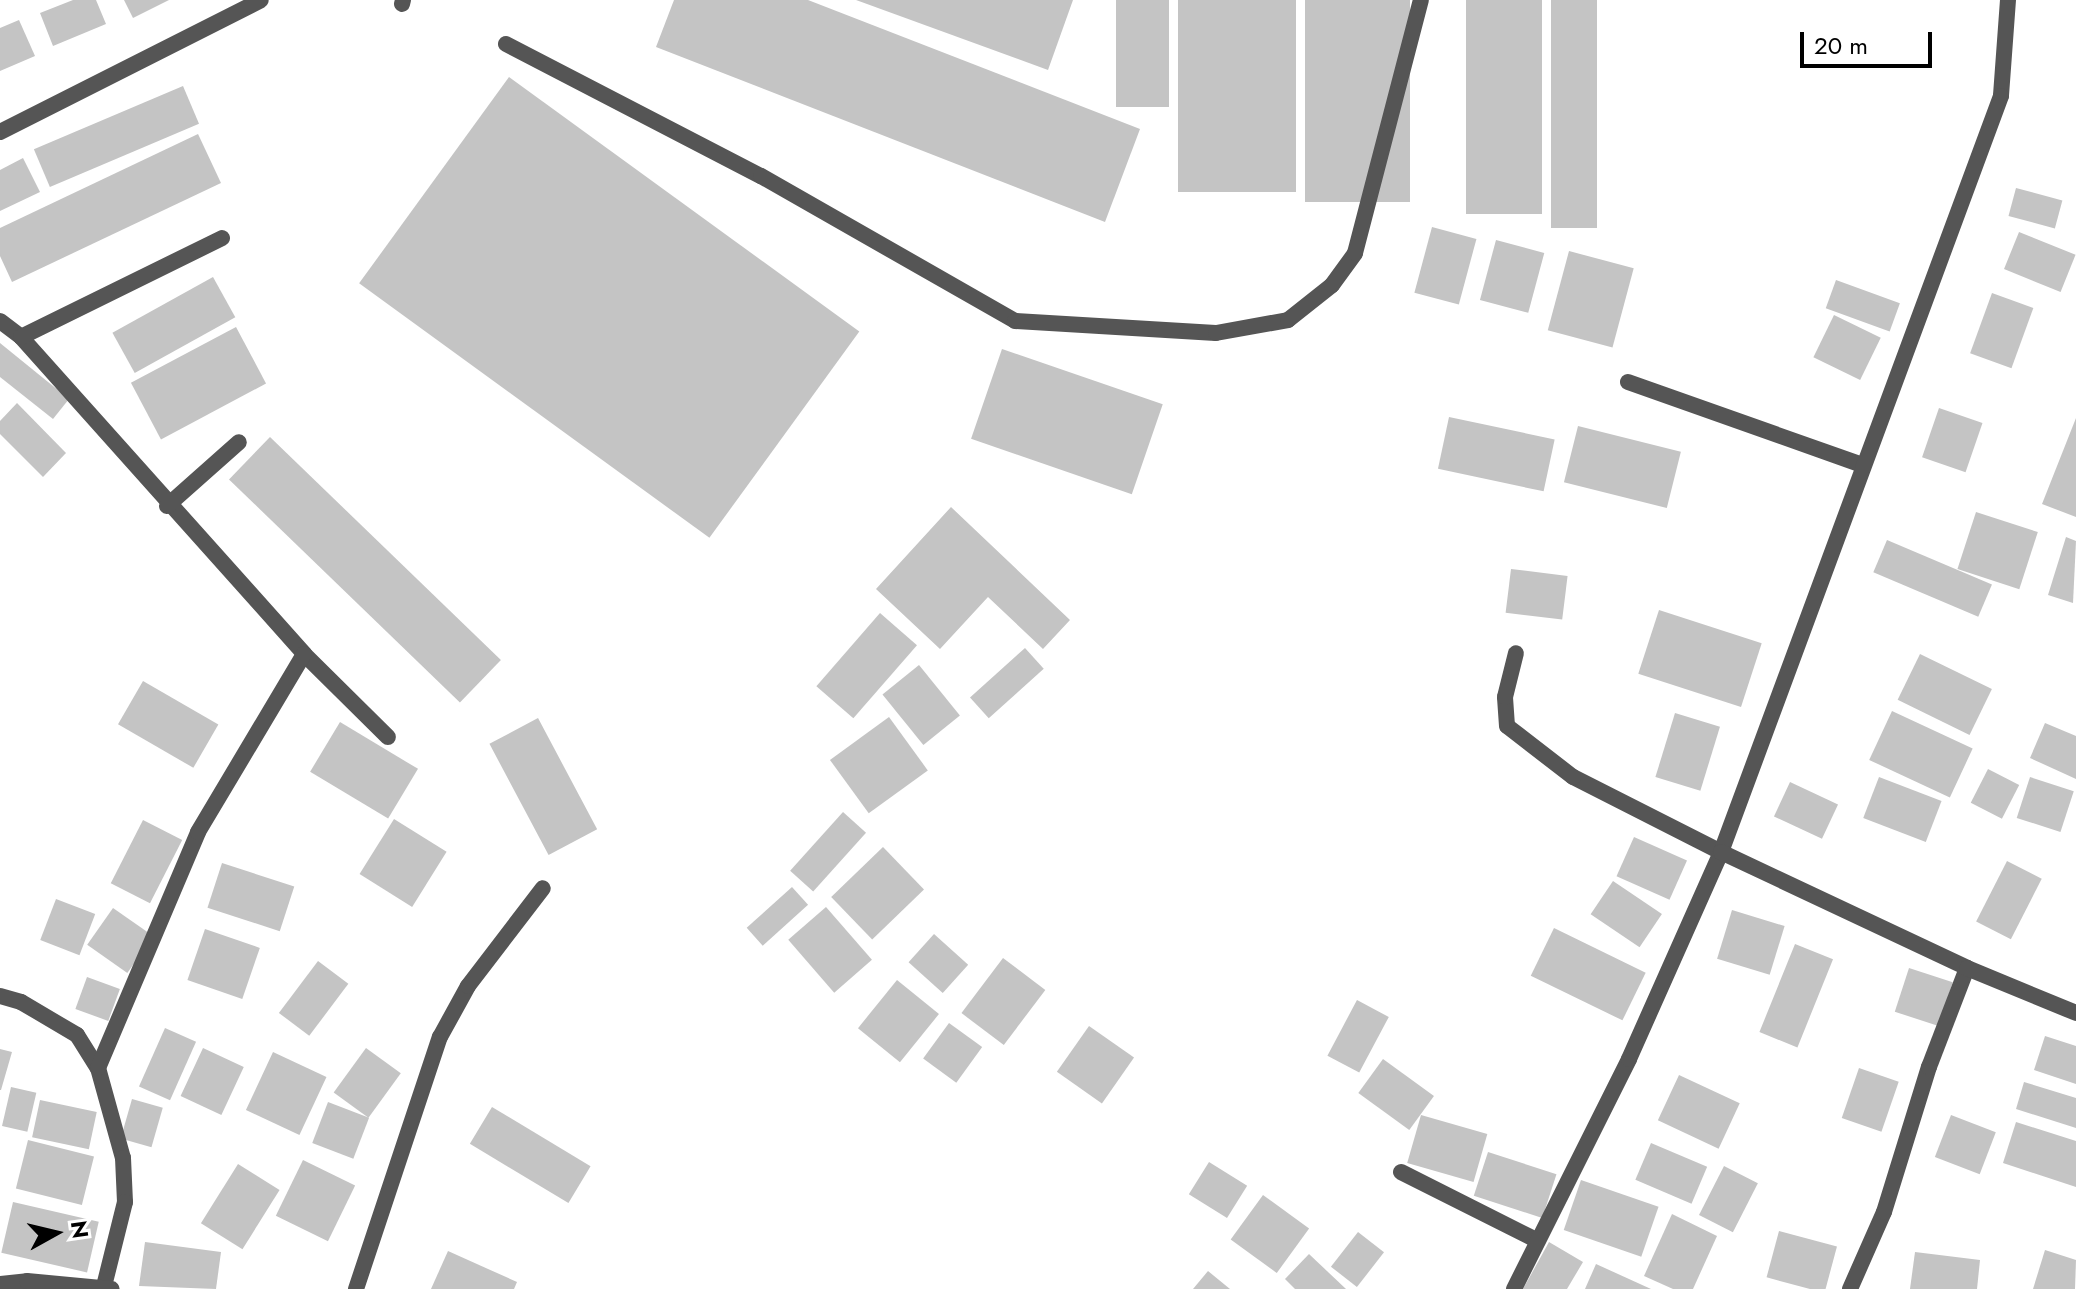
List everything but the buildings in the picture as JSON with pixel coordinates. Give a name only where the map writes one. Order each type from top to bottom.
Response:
[{"type":"street","points":[[506,44],[761,176],[1015,321],[1216,333],[1288,320],[1332,285],[1355,253],[1421,0]]},
{"type":"street","points":[[1514,1289],[1629,1059],[1721,852],[2001,96],[2008,0]]},
{"type":"street","points":[[0,132],[259,1]]},
{"type":"street","points":[[21,337],[222,238]]},
{"type":"street","points":[[0,321],[21,337],[167,506],[304,654],[388,737]]},
{"type":"street","points":[[1628,382],[1863,465]]},
{"type":"street","points":[[167,506],[239,442]]},
{"type":"street","points":[[1516,653],[1505,697],[1507,726],[1573,777],[1721,852],[1967,968],[2076,1013]]},
{"type":"street","points":[[98,1068],[198,832],[304,654]]},
{"type":"street","points":[[356,1289],[440,1037],[468,986],[543,888]]},
{"type":"street","points":[[1850,1289],[1884,1212],[1929,1067],[1967,968]]},
{"type":"street","points":[[0,996],[21,1002],[77,1035],[98,1068],[123,1158],[125,1202],[109,1288],[0,1284]]},
{"type":"street","points":[[1401,1172],[1538,1241]]}]
